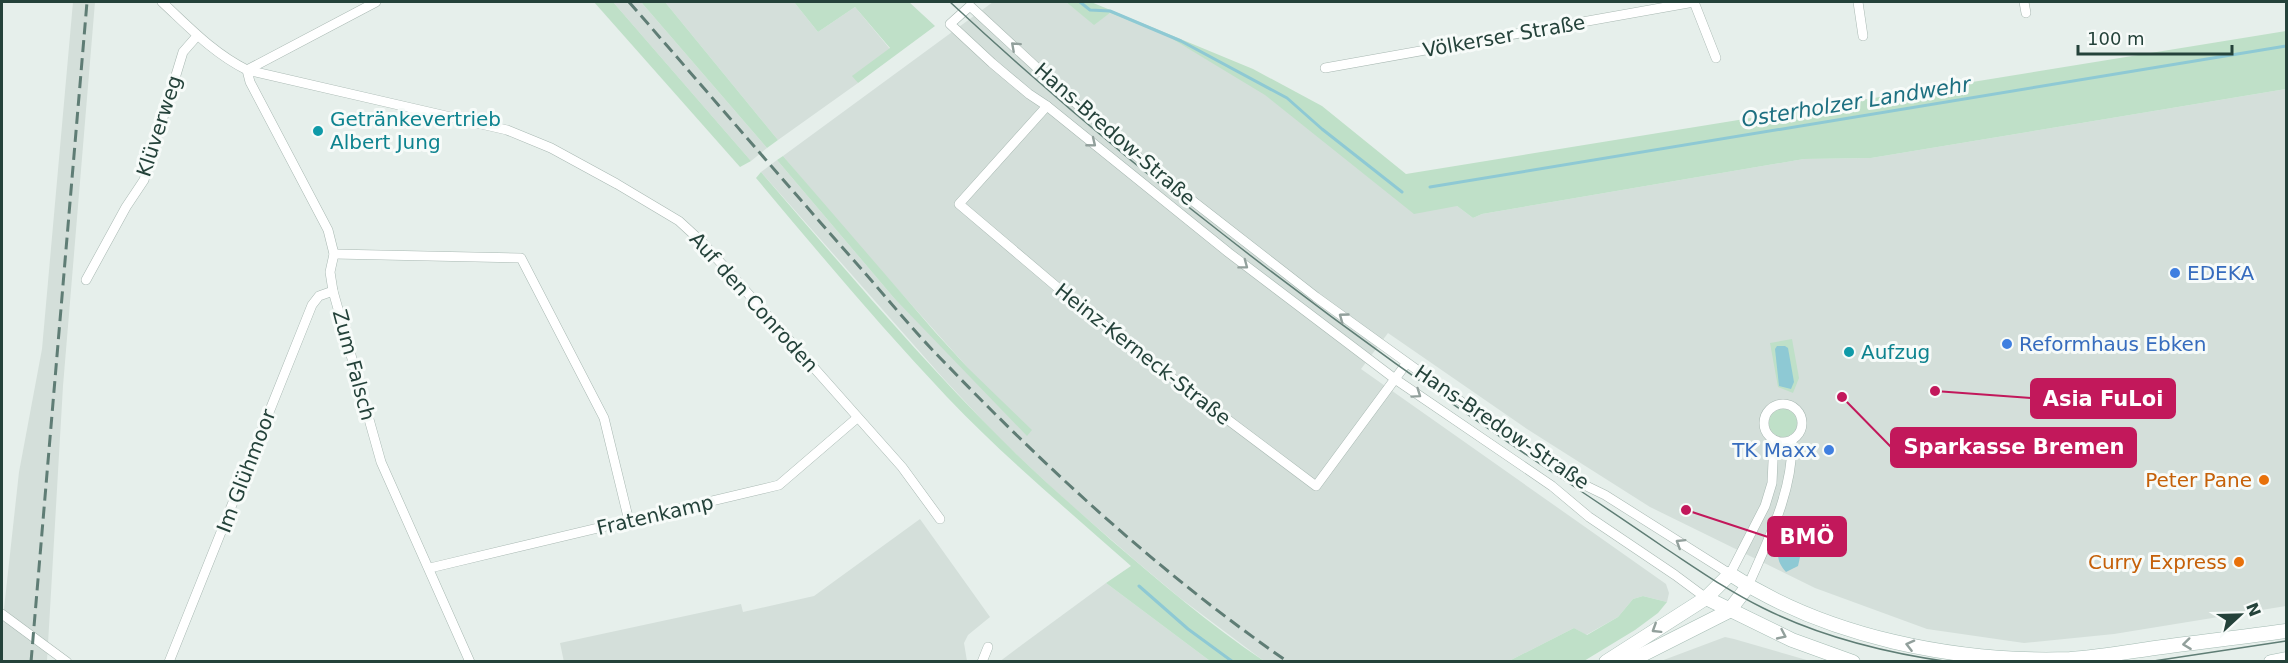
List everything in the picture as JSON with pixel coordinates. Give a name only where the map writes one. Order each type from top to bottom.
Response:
[{"type":"main road","name":"Hans-Bredow-Straße","points":[[1730,574],[1748,586],[1805,613],[1851,630],[1933,651],[1991,657],[2032,660],[2072,658],[2286,631]]},
{"type":"main road","points":[[1606,662],[1706,598],[1730,574]]},
{"type":"main road","points":[[1628,662],[1729,610],[1748,586]]},
{"type":"main road","name":"Hans-Bredow-Straße","points":[[1706,598],[1792,640],[1853,662]]},
{"type":"main road","points":[[2271,662],[2286,659]]},
{"type":"street","name":"Auf den Conroden","points":[[162,2],[197,36],[226,59],[247,70],[507,130],[551,148],[679,221],[704,244],[902,467],[940,519]]},
{"type":"street","points":[[247,70],[376,2]]},
{"type":"street","name":"Völkerser Straße","points":[[1325,68],[1694,2],[1716,58]]},
{"type":"street","points":[[1858,2],[1863,36]]},
{"type":"street","points":[[2024,2],[2026,13]]},
{"type":"street","name":"Hans-Bredow-Straße","points":[[1706,598],[1676,575],[1589,517],[1552,486],[1395,379],[1228,253],[992,63],[950,24],[970,6],[1061,90],[1153,170],[1316,297],[1574,480],[1605,495],[1730,574]]},
{"type":"street","name":"Klüverweg","points":[[86,280],[126,207],[144,180],[183,52],[197,36]]},
{"type":"street","name":"Zum Falsch","points":[[247,70],[250,82],[328,230],[333,254],[330,272],[333,291],[381,462],[430,568],[466,660]]},
{"type":"street","name":"Heinz-Kerneck-Straße","points":[[1047,106],[959,204],[1064,293],[1147,359],[1316,486],[1406,363]]},
{"type":"street","points":[[333,254],[521,258],[604,418],[629,521]]},
{"type":"street","name":"Im Glühmoor","points":[[169,662],[312,305],[319,296],[333,291]]},
{"type":"street","points":[[1783,404],[1793,407],[1801,415],[1801,429],[1792,440],[1783,443],[1774,440],[1766,431],[1764,421],[1773,407],[1783,404]]},
{"type":"street","name":"Fratenkamp","points":[[430,568],[779,485],[857,418]]},
{"type":"street","points":[[1730,574],[1765,506],[1772,483],[1774,440]]},
{"type":"street","points":[[1748,586],[1777,519],[1793,454],[1792,440]]},
{"type":"street","points":[[2,614],[67,662]]},
{"type":"street","points":[[982,662],[988,647]]},
{"type":"shaded area","points":[[73,2],[95,2],[63,386],[47,661],[2,662],[2,627],[19,472],[42,349]]},
{"type":"shaded area","points":[[613,2],[641,2],[767,148],[751,161]]},
{"type":"shaded area","points":[[665,2],[794,2],[818,32],[855,7],[890,49],[853,76],[858,83],[778,140]]},
{"type":"shaded area","points":[[993,2],[1066,2],[1094,24],[1110,13],[1169,37],[1457,206],[1473,218],[1482,214],[1804,159],[1871,158],[2286,89],[2286,606],[2114,634],[2024,643],[1927,629],[1815,588],[1650,507],[1527,429],[1388,333],[1361,369],[1666,584],[1669,593],[1667,602],[1643,596],[1633,599],[1618,617],[1586,635],[1574,628],[1509,661],[1264,661],[1180,598],[1137,562],[1063,498],[1000,439],[761,172],[777,160],[894,298],[968,368],[852,238],[783,156]]},
{"type":"shaded area","points":[[920,519],[990,617],[968,635],[964,643],[967,661],[564,662],[560,643],[741,604],[743,612],[814,596]]},
{"type":"shaded area","points":[[1106,583],[1210,661],[999,662],[1023,644]]},
{"type":"shaded area","points":[[1725,637],[1734,639],[1810,661],[1661,661]]},
{"type":"green space","points":[[594,2],[613,2],[751,161],[740,167]]},
{"type":"green space","points":[[641,2],[665,2],[778,140],[767,148]]},
{"type":"green space","points":[[794,2],[909,2],[935,26],[858,83],[852,76],[890,48],[855,7],[818,32]]},
{"type":"green space","points":[[1066,2],[1091,2],[1253,69],[1322,106],[1406,174],[2286,31],[2286,89],[1871,158],[1804,159],[1482,214],[1473,218],[1457,206],[1414,214],[1265,95],[1169,37],[1110,13],[1094,25]]},
{"type":"green space","points":[[783,156],[935,332],[968,368],[1032,430],[1027,436],[894,298],[777,160]]},
{"type":"green space","points":[[761,172],[908,341],[1014,452],[1111,540],[1167,587],[1224,633],[1264,661],[1210,661],[1106,583],[1131,566],[1014,462],[947,397],[873,316],[756,178]]},
{"type":"green space","points":[[1792,339],[1799,378],[1793,393],[1778,387],[1770,343]]},
{"type":"green space","points":[[1783,409],[1793,413],[1797,423],[1793,433],[1783,437],[1773,433],[1769,423],[1773,413]]},
{"type":"green space","points":[[1643,596],[1667,602],[1658,613],[1635,630],[1584,661],[1509,661],[1574,628],[1587,635],[1618,617],[1633,599]]},
{"type":"water","points":[[1777,346],[1788,348],[1794,382],[1791,389],[1779,386],[1775,349]]},
{"type":"water","points":[[1798,526],[1801,553],[1798,566],[1786,572],[1779,561],[1779,547],[1787,530]]},
{"type":"waterway","name":"Osterholzer Landwehr","points":[[1080,2],[1090,10],[1110,11],[1181,41],[1287,98],[1322,129],[1402,192]]},
{"type":"waterway","name":"Osterholzer Landwehr","points":[[1430,187],[2286,46]]},
{"type":"waterway","points":[[1139,586],[1188,629],[1233,662]]},
{"type":"tram line","points":[[950,2],[1091,127],[1312,303],[1465,413],[1689,564],[1750,601],[1808,627],[1878,649],[1950,662]]},
{"type":"tram line","points":[[2147,662],[2286,641]]},
{"type":"railway","points":[[31,662],[87,2]]},
{"type":"railway","points":[[629,2],[913,329],[987,406],[1110,522],[1153,559],[1197,595],[1288,662]]},
{"type":"place","name":"Getränkevertrieb Albert Jung","points":[[318,131]]},
{"type":"place","name":"EDEKA","points":[[2175,273]]},
{"type":"place","name":"Reformhaus Ebken","points":[[2007,344]]},
{"type":"place","name":"Aufzug","points":[[1849,352]]},
{"type":"place","name":"Asia FuLoi","points":[[1935,391]]},
{"type":"place","name":"Sparkasse Bremen","points":[[1842,397]]},
{"type":"place","name":"TK Maxx","points":[[1829,450]]},
{"type":"place","name":"Peter Pane","points":[[2264,480]]},
{"type":"place","name":"BMÖ","points":[[1686,510]]},
{"type":"place","name":"Curry Express","points":[[2239,562]]}]
